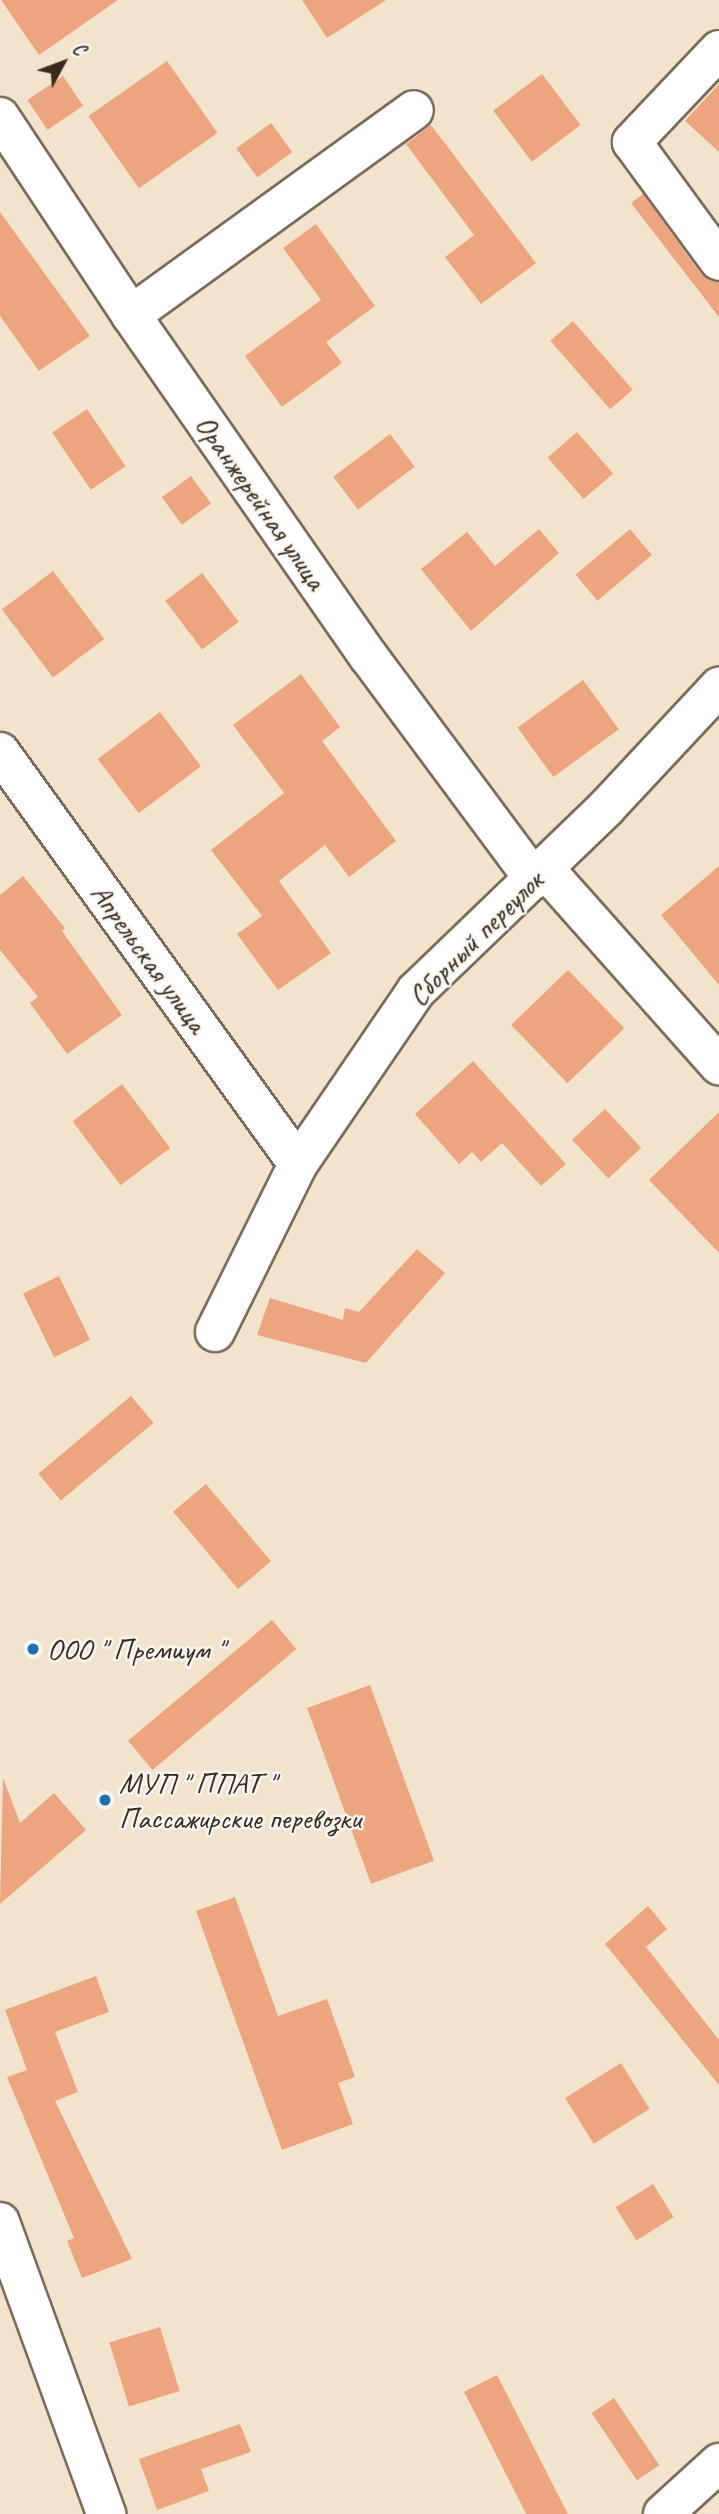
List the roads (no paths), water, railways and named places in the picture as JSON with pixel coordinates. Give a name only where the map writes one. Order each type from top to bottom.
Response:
[{"type":"street","points":[[719,50],[632,142],[719,261]]},
{"type":"street","points":[[131,315],[414,110]]},
{"type":"street","name":"Оранжерейная улица","points":[[0,117],[131,315],[369,657],[539,874],[719,1065]]},
{"type":"street","name":"Сборный переулок","points":[[215,1332],[298,1164],[416,991],[539,874],[719,687]]},
{"type":"street","name":"Апрельская улица","points":[[0,752],[298,1164]]},
{"type":"street","points":[[0,2222],[106,2514]]},
{"type":"street","points":[[663,2514],[719,2463]]},
{"type":"place","name":"ООО \" Премиум \"","points":[[33,1649]]},
{"type":"place","name":"МУП \" ППАТ \" Пассажирские перевозки","points":[[105,1800]]}]
